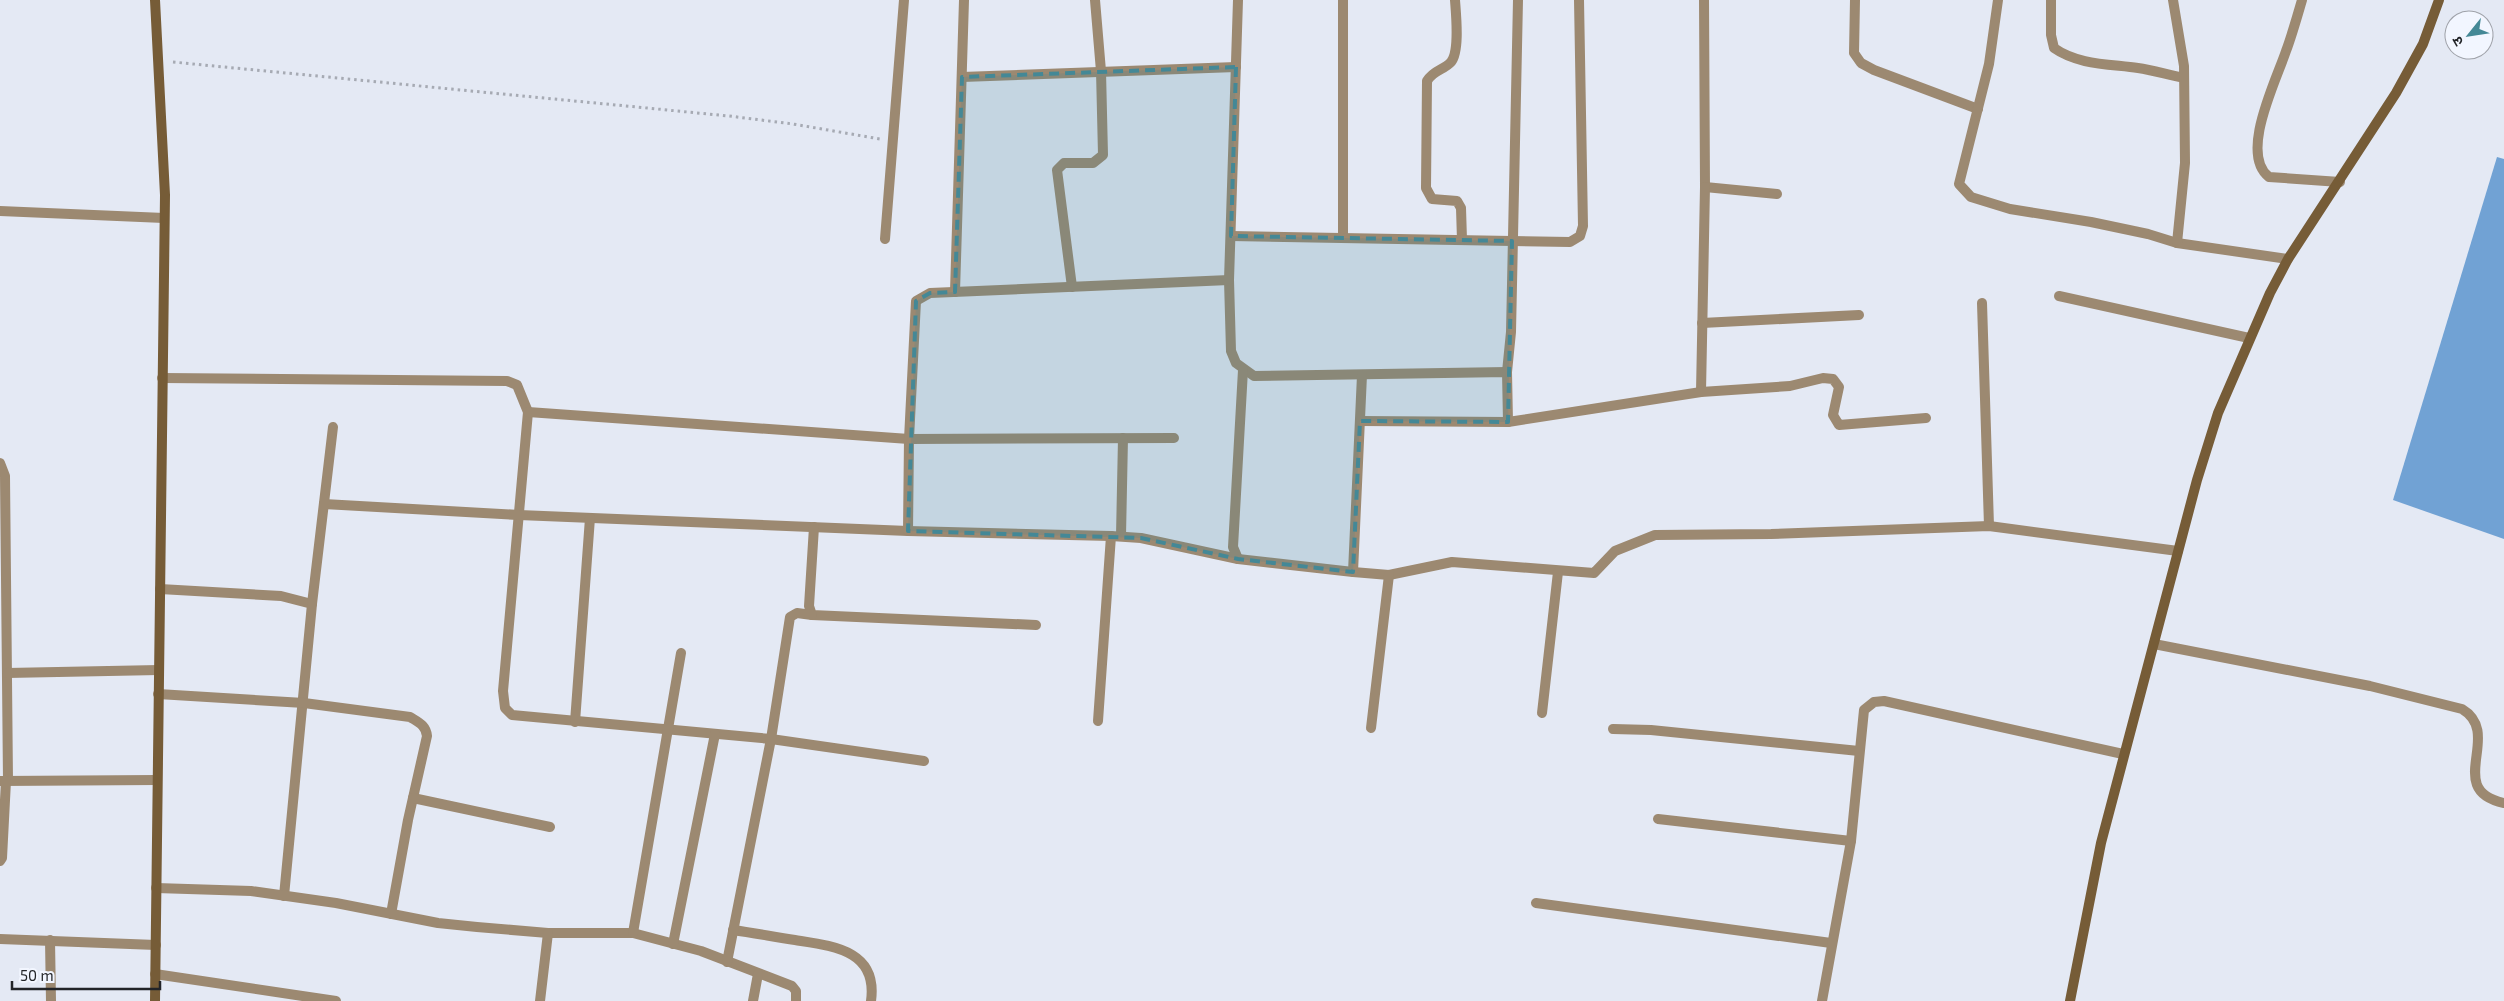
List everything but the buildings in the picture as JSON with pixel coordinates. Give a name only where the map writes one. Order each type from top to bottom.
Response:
[{"type":"main road","points":[[155,0],[164,218],[155,1001]]},
{"type":"main road","points":[[2070,1001],[2101,843],[2178,551],[2218,413],[2249,338],[2288,259],[2396,94],[2423,44],[2439,0]]},
{"type":"street","points":[[885,238],[904,0]]},
{"type":"street","points":[[955,292],[964,0]]},
{"type":"street","points":[[1072,287],[1057,170],[1064,163],[1093,163],[1103,155],[1095,0]]},
{"type":"street","points":[[1238,0],[1229,280],[1231,351],[1236,363],[1243,370],[1254,376],[1507,372]]},
{"type":"street","points":[[1342,0],[1343,238]]},
{"type":"street","points":[[1456,0],[1456,50],[1450,63],[1437,70],[1427,81],[1426,188],[1432,199],[1458,201],[1461,208],[1462,240]]},
{"type":"street","points":[[1508,422],[1507,372],[1511,332],[1518,0]]},
{"type":"street","points":[[1231,236],[1570,242],[1580,236],[1582,232],[1579,0]]},
{"type":"street","points":[[1701,392],[1704,0]]},
{"type":"street","points":[[1855,0],[1854,53],[1861,63],[1874,70],[1978,109]]},
{"type":"street","points":[[1998,0],[1989,64],[1959,184],[1971,197],[2010,209],[2091,222],[2148,234],[2177,243],[2288,259]]},
{"type":"street","points":[[2051,0],[2051,35],[2054,48],[2061,53],[2078,59],[2140,68],[2184,78]]},
{"type":"street","points":[[2172,0],[2184,78],[2185,163],[2177,243]]},
{"type":"street","points":[[2302,0],[2260,123],[2258,154],[2262,171],[2269,177],[2340,182]]},
{"type":"street","points":[[962,77],[1236,67]]},
{"type":"street","points":[[1704,187],[1777,194]]},
{"type":"street","points":[[0,211],[164,218]]},
{"type":"street","points":[[908,531],[909,439],[916,301],[930,293],[1229,280]]},
{"type":"street","points":[[2059,296],[2249,338]]},
{"type":"street","points":[[1982,303],[1989,526]]},
{"type":"street","points":[[1702,323],[1859,315]]},
{"type":"street","points":[[1238,559],[1232,547],[1243,370]]},
{"type":"street","points":[[1353,572],[1362,374]]},
{"type":"street","points":[[162,378],[508,381],[517,385],[528,412],[503,691],[505,708],[512,715],[771,739],[924,761]]},
{"type":"street","points":[[1360,420],[1508,422],[1701,392],[1790,386],[1823,378],[1833,379],[1839,387],[1833,415],[1839,425],[1926,418]]},
{"type":"street","points":[[528,412],[909,439],[1174,438]]},
{"type":"street","points":[[284,896],[312,604],[333,427]]},
{"type":"street","points":[[1098,721],[1116,536],[1123,438]]},
{"type":"street","points":[[0,462],[5,476],[7,673],[5,781],[2,858],[0,861]]},
{"type":"street","points":[[324,504],[519,515],[908,531],[1116,536],[1142,538],[1238,559],[1389,575],[1452,562],[1483,563],[1558,572],[1594,573],[1615,551],[1655,534],[1781,534],[1989,526],[2178,551]]},
{"type":"street","points":[[574,722],[590,518]]},
{"type":"street","points":[[812,615],[809,606],[814,527]]},
{"type":"street","points":[[1542,713],[1558,572]]},
{"type":"street","points":[[1370,728],[1389,575]]},
{"type":"street","points":[[160,589],[281,596],[312,604]]},
{"type":"street","points":[[728,962],[771,739],[790,617],[796,613],[1036,624]]},
{"type":"street","points":[[2154,644],[2370,686],[2462,709],[2474,715],[2482,725],[2483,735],[2476,778],[2483,793],[2494,800],[2504,803]]},
{"type":"street","points":[[634,933],[681,653]]},
{"type":"street","points":[[7,673],[159,670]]},
{"type":"street","points":[[158,694],[304,703],[410,717],[422,724],[427,736],[412,798],[391,914]]},
{"type":"street","points":[[1822,1001],[1851,841],[1864,710],[1874,702],[1884,701],[2124,754]]},
{"type":"street","points":[[1612,728],[1651,730],[1859,751]]},
{"type":"street","points":[[673,944],[716,734]]},
{"type":"street","points":[[5,781],[157,780]]},
{"type":"street","points":[[412,798],[550,826]]},
{"type":"street","points":[[1658,819],[1851,841]]},
{"type":"street","points":[[156,888],[251,891],[438,923],[548,933],[634,933],[728,962],[792,986],[796,991],[796,1001]]},
{"type":"street","points":[[1536,903],[1832,942]]},
{"type":"street","points":[[734,930],[839,947],[860,960],[869,971],[873,988],[871,1001]]},
{"type":"street","points":[[540,1001],[548,933]]},
{"type":"street","points":[[0,939],[156,945]]},
{"type":"street","points":[[50,940],[51,1001]]},
{"type":"street","points":[[155,974],[304,998],[336,1001]]},
{"type":"street","points":[[753,1001],[758,974]]},
{"type":"path","points":[[158,61],[730,116],[794,124],[892,142]]},
{"type":"highlighted area","points":[[1236,67],[1231,236],[1512,241],[1508,422],[1360,421],[1353,572],[1238,559],[1141,538],[908,531],[916,301],[930,293],[955,292],[962,77]]},
{"type":"water","points":[[2497,157],[2504,159],[2504,539],[2393,500]]}]
